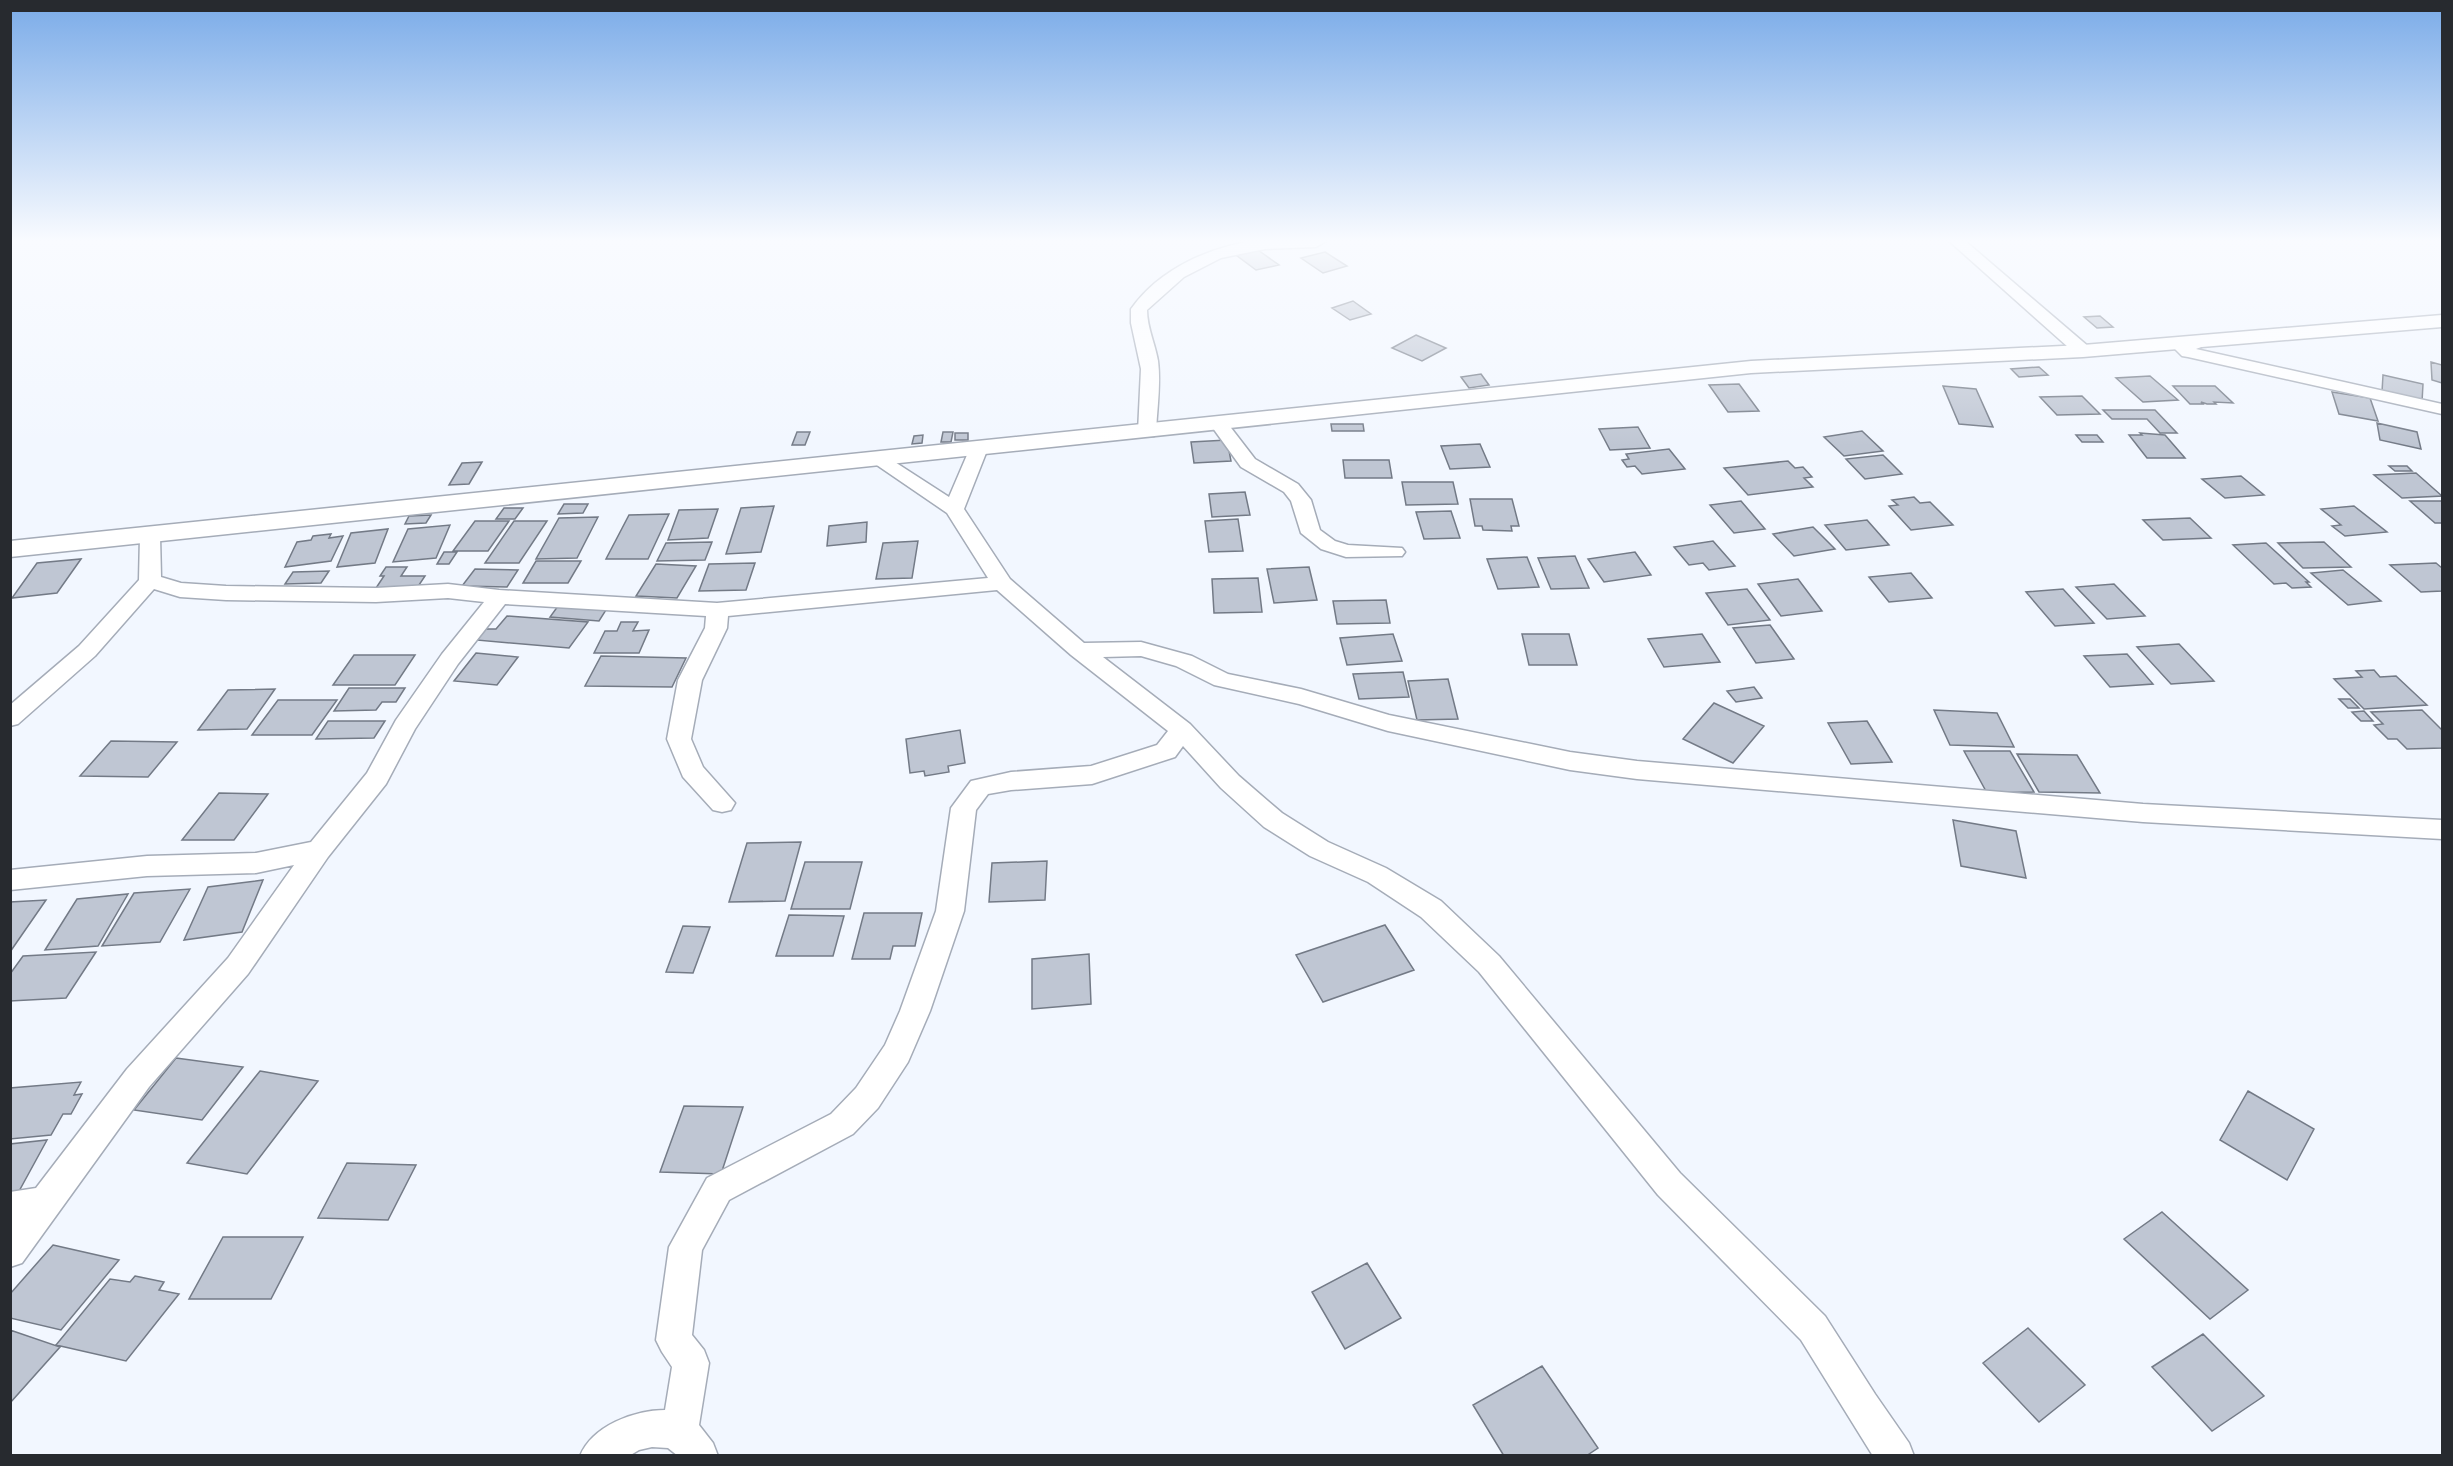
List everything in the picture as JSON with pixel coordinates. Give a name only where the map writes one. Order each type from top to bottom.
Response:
[{"type":"street","points":[[1140,308],[1138,325],[1148,348],[1150,366],[1147,432]]},
{"type":"street","points":[[2034,308],[2084,351]]},
{"type":"street","points":[[10,549],[1147,432],[1751,367],[2084,351],[2442,321]]},
{"type":"street","points":[[2200,341],[2182,348],[2188,352],[2442,409]]},
{"type":"street","points":[[1219,424],[1248,462],[1291,488],[1301,500],[1311,533],[1328,545],[1346,551],[1395,552]]},
{"type":"street","points":[[954,509],[979,448]]},
{"type":"street","points":[[877,459],[954,509],[1002,583],[1079,650],[1182,730],[1230,782],[1273,820],[1319,849],[1377,874],[1431,909],[1489,964],[1669,1185],[1813,1328],[1862,1407],[1896,1455]]},
{"type":"street","points":[[10,718],[87,651],[150,581],[150,536]]},
{"type":"street","points":[[150,581],[180,590],[226,594],[375,595],[448,591],[499,597],[717,610],[1002,583]]},
{"type":"street","points":[[10,1251],[138,1078],[238,966],[319,850],[377,778],[404,726],[450,659],[499,597]]},
{"type":"street","points":[[717,610],[716,628],[690,680],[679,739],[692,771],[722,803]]},
{"type":"street","points":[[1079,650],[1141,649],[1184,661],[1222,680],[1301,697],[1388,723],[1570,760],[1637,770],[2143,813],[2442,830]]},
{"type":"street","points":[[598,1455],[635,1431],[657,1426],[689,1444],[691,1364],[675,1340],[686,1247],[718,1189],[842,1124],[867,1098],[897,1053],[915,1011],[950,911],[964,808],[980,787],[1011,781],[1092,775],[1166,751],[1182,730]]},
{"type":"street","points":[[10,880],[147,866],[256,863],[319,850]]},
{"type":"street","points":[[10,1208],[45,1202]]},
{"type":"building","points":[[1333,308],[1363,308],[1371,314],[1350,320]]},
{"type":"building","points":[[2100,316],[2113,327],[2097,328],[2084,317]]},
{"type":"building","points":[[1416,335],[1446,348],[1422,361],[1392,348]]},
{"type":"building","points":[[2431,362],[2442,365],[2442,383],[2432,380]]},
{"type":"building","points":[[2039,367],[2048,375],[2019,377],[2011,369]]},
{"type":"building","points":[[1481,374],[1489,385],[1469,388],[1461,377]]},
{"type":"building","points":[[2383,375],[2423,384],[2422,402],[2382,392]]},
{"type":"building","points":[[2150,376],[2178,400],[2143,402],[2116,378]]},
{"type":"building","points":[[1739,384],[1759,411],[1728,412],[1709,385]]},
{"type":"building","points":[[1943,386],[1976,389],[1993,427],[1959,424]]},
{"type":"building","points":[[2173,386],[2215,386],[2233,403],[2190,404]]},
{"type":"building","points":[[2332,392],[2370,398],[2378,421],[2339,414]]},
{"type":"building","points":[[2082,396],[2100,414],[2057,415],[2040,397]]},
{"type":"building","points":[[2103,410],[2155,410],[2177,433],[2160,433],[2147,419],[2112,419]]},
{"type":"building","points":[[2377,423],[2417,432],[2421,449],[2380,440]]},
{"type":"building","points":[[1331,424],[1363,424],[1364,431],[1332,431]]},
{"type":"building","points":[[1638,427],[1650,448],[1610,450],[1599,429]]},
{"type":"building","points":[[1862,431],[1883,451],[1844,456],[1824,437]]},
{"type":"building","points":[[797,432],[810,432],[805,445],[792,445]]},
{"type":"building","points":[[943,432],[953,432],[951,442],[941,442]]},
{"type":"building","points":[[955,433],[968,433],[968,440],[955,440]]},
{"type":"building","points":[[2140,433],[2165,435],[2185,458],[2147,458],[2129,435],[2142,435]]},
{"type":"building","points":[[923,435],[922,443],[912,444],[914,436]]},
{"type":"building","points":[[2076,435],[2097,435],[2103,442],[2082,442]]},
{"type":"building","points":[[1227,440],[1231,461],[1194,463],[1191,442]]},
{"type":"building","points":[[1480,444],[1490,467],[1450,469],[1441,446]]},
{"type":"building","points":[[1669,449],[1685,469],[1642,474],[1635,466],[1627,467],[1622,460],[1629,459],[1626,454]]},
{"type":"building","points":[[1883,455],[1902,474],[1865,479],[1846,459]]},
{"type":"building","points":[[1343,460],[1389,460],[1392,478],[1345,478]]},
{"type":"building","points":[[1788,461],[1795,468],[1803,467],[1812,477],[1804,478],[1813,487],[1748,495],[1724,468]]},
{"type":"building","points":[[482,462],[469,484],[449,485],[462,463]]},
{"type":"building","points":[[2389,466],[2407,466],[2412,471],[2395,471]]},
{"type":"building","points":[[2416,473],[2442,496],[2402,498],[2374,475]]},
{"type":"building","points":[[2241,476],[2264,495],[2225,498],[2202,479]]},
{"type":"building","points":[[1402,482],[1453,482],[1458,504],[1406,505]]},
{"type":"building","points":[[1245,492],[1250,515],[1212,517],[1209,494]]},
{"type":"building","points":[[1914,497],[1920,503],[1930,502],[1953,525],[1911,530],[1889,506],[1898,505],[1892,500]]},
{"type":"building","points":[[1470,499],[1512,499],[1519,526],[1511,526],[1512,531],[1483,530],[1482,526],[1475,526]]},
{"type":"building","points":[[1741,501],[1765,529],[1734,533],[1710,505]]},
{"type":"building","points":[[2410,501],[2442,501],[2442,523],[2435,523]]},
{"type":"building","points":[[564,504],[588,504],[583,513],[558,514]]},
{"type":"building","points":[[774,506],[761,552],[726,554],[741,508]]},
{"type":"building","points":[[2354,506],[2387,532],[2345,536],[2332,526],[2341,525],[2321,509]]},
{"type":"building","points":[[504,508],[523,508],[515,519],[496,519]]},
{"type":"building","points":[[718,509],[708,538],[668,540],[679,510]]},
{"type":"building","points":[[1451,511],[1460,538],[1424,539],[1416,512]]},
{"type":"building","points":[[669,514],[648,559],[606,559],[629,515]]},
{"type":"building","points":[[431,515],[426,523],[405,524],[409,516]]},
{"type":"building","points":[[598,517],[577,558],[536,559],[559,518]]},
{"type":"building","points":[[2190,518],[2211,538],[2163,540],[2143,520]]},
{"type":"building","points":[[1238,519],[1243,551],[1209,552],[1205,521]]},
{"type":"building","points":[[1867,520],[1889,545],[1846,550],[1825,525]]},
{"type":"building","points":[[475,521],[509,521],[488,551],[453,551]]},
{"type":"building","points":[[514,521],[547,521],[519,563],[485,563]]},
{"type":"building","points":[[867,522],[866,542],[827,546],[829,526]]},
{"type":"building","points":[[450,525],[436,558],[393,562],[408,529]]},
{"type":"building","points":[[1813,527],[1835,549],[1794,556],[1773,534]]},
{"type":"building","points":[[388,529],[375,563],[337,567],[351,533]]},
{"type":"building","points":[[331,534],[329,538],[343,536],[331,561],[285,567],[297,542],[311,540],[313,536]]},
{"type":"building","points":[[918,541],[912,578],[876,579],[883,543]]},
{"type":"building","points":[[1713,541],[1735,566],[1709,570],[1703,563],[1689,565],[1674,547]]},
{"type":"building","points":[[712,542],[705,560],[657,561],[666,543]]},
{"type":"building","points":[[2324,542],[2351,567],[2303,568],[2278,543]]},
{"type":"building","points":[[2266,543],[2309,582],[2306,582],[2311,587],[2292,588],[2286,583],[2274,584],[2233,545]]},
{"type":"building","points":[[444,552],[457,552],[449,564],[437,564]]},
{"type":"building","points":[[1635,552],[1651,575],[1604,582],[1588,559]]},
{"type":"building","points":[[1575,556],[1589,588],[1551,589],[1538,558]]},
{"type":"building","points":[[1527,557],[1539,587],[1498,589],[1487,559]]},
{"type":"building","points":[[81,559],[57,593],[12,598],[37,563]]},
{"type":"building","points":[[536,561],[581,561],[568,583],[523,583]]},
{"type":"building","points":[[755,563],[746,590],[699,591],[709,564]]},
{"type":"building","points":[[2436,563],[2442,568],[2442,591],[2421,592],[2390,565]]},
{"type":"building","points":[[656,564],[696,566],[677,598],[636,596]]},
{"type":"building","points":[[386,567],[407,567],[401,576],[425,576],[417,588],[376,588],[384,576],[380,576]]},
{"type":"building","points":[[1309,567],[1317,600],[1274,603],[1267,569]]},
{"type":"building","points":[[475,569],[518,570],[507,587],[462,586]]},
{"type":"building","points":[[2343,570],[2381,601],[2348,605],[2311,573]]},
{"type":"building","points":[[329,571],[321,583],[285,584],[293,572]]},
{"type":"building","points":[[1911,573],[1932,598],[1889,602],[1869,577]]},
{"type":"building","points":[[1258,578],[1262,612],[1214,613],[1212,579]]},
{"type":"building","points":[[1798,579],[1822,611],[1781,616],[1758,584]]},
{"type":"building","points":[[2114,584],[2145,616],[2107,619],[2076,587]]},
{"type":"building","points":[[1747,589],[1770,620],[1728,625],[1706,593]]},
{"type":"building","points":[[2063,589],[2094,623],[2055,626],[2026,592]]},
{"type":"building","points":[[1386,600],[1390,623],[1337,624],[1333,601]]},
{"type":"building","points":[[558,606],[606,610],[599,621],[550,617]]},
{"type":"building","points":[[507,616],[588,622],[569,648],[476,640],[486,629],[496,629]]},
{"type":"building","points":[[621,622],[638,622],[633,631],[649,630],[639,653],[594,653],[605,631],[617,631]]},
{"type":"building","points":[[1770,625],[1794,659],[1756,663],[1733,628]]},
{"type":"building","points":[[1393,634],[1402,661],[1347,665],[1340,638]]},
{"type":"building","points":[[1522,634],[1569,634],[1577,665],[1529,665]]},
{"type":"building","points":[[1702,634],[1720,662],[1664,667],[1648,639]]},
{"type":"building","points":[[2179,644],[2214,681],[2171,684],[2137,647]]},
{"type":"building","points":[[476,653],[518,657],[497,685],[454,681]]},
{"type":"building","points":[[2127,654],[2153,684],[2110,687],[2084,656]]},
{"type":"building","points":[[354,655],[415,655],[395,685],[333,685]]},
{"type":"building","points":[[601,656],[686,658],[672,687],[585,686]]},
{"type":"building","points":[[2374,670],[2380,677],[2396,676],[2427,705],[2364,709],[2334,679],[2362,677],[2356,671]]},
{"type":"building","points":[[1403,672],[1409,697],[1359,699],[1353,674]]},
{"type":"building","points":[[1448,679],[1458,719],[1417,720],[1408,681]]},
{"type":"building","points":[[1754,687],[1762,698],[1736,702],[1727,691]]},
{"type":"building","points":[[349,688],[405,688],[396,702],[382,702],[376,710],[334,711]]},
{"type":"building","points":[[275,689],[247,729],[198,730],[228,690]]},
{"type":"building","points":[[2339,699],[2350,699],[2359,708],[2348,708]]},
{"type":"building","points":[[278,700],[337,700],[312,735],[252,735]]},
{"type":"building","points":[[1714,703],[1764,726],[1733,763],[1683,739]]},
{"type":"building","points":[[1934,710],[1997,713],[2014,747],[1950,745]]},
{"type":"building","points":[[2422,710],[2442,730],[2442,748],[2407,749],[2397,739],[2388,739],[2374,725],[2383,724],[2371,712]]},
{"type":"building","points":[[2364,711],[2373,721],[2361,721],[2352,712]]},
{"type":"building","points":[[328,721],[385,721],[374,738],[316,739]]},
{"type":"building","points":[[1867,721],[1892,762],[1851,764],[1828,723]]},
{"type":"building","points":[[960,730],[965,763],[948,766],[949,772],[925,776],[924,771],[910,773],[906,739]]},
{"type":"building","points":[[111,741],[177,742],[148,777],[80,776]]},
{"type":"building","points":[[1964,751],[2010,751],[2034,792],[1987,793]]},
{"type":"building","points":[[2017,754],[2077,755],[2100,793],[2039,792]]},
{"type":"building","points":[[219,793],[268,794],[234,840],[182,840]]},
{"type":"building","points":[[1953,820],[2016,831],[2026,878],[1961,866]]},
{"type":"building","points":[[801,842],[785,901],[729,902],[747,843]]},
{"type":"building","points":[[1047,861],[1045,900],[989,902],[992,863]]},
{"type":"building","points":[[805,862],[862,862],[850,909],[791,909]]},
{"type":"building","points":[[263,880],[242,932],[184,940],[208,887]]},
{"type":"building","points":[[190,889],[160,942],[102,946],[134,893]]},
{"type":"building","points":[[128,894],[98,946],[45,950],[77,899]]},
{"type":"building","points":[[46,900],[10,952],[10,902]]},
{"type":"building","points":[[864,913],[922,913],[915,946],[893,946],[890,959],[852,959]]},
{"type":"building","points":[[789,915],[844,916],[833,956],[776,956]]},
{"type":"building","points":[[1385,925],[1414,970],[1323,1002],[1296,955]]},
{"type":"building","points":[[683,926],[710,927],[693,973],[666,972]]},
{"type":"building","points":[[96,952],[66,998],[10,1001],[10,974],[23,956]]},
{"type":"building","points":[[1089,954],[1091,1004],[1032,1009],[1032,959]]},
{"type":"building","points":[[176,1058],[243,1067],[202,1120],[134,1110]]},
{"type":"building","points":[[260,1071],[318,1081],[247,1174],[187,1163]]},
{"type":"building","points":[[81,1082],[74,1095],[82,1094],[71,1114],[63,1114],[51,1135],[10,1139],[10,1088]]},
{"type":"building","points":[[2248,1091],[2314,1129],[2287,1180],[2220,1140]]},
{"type":"building","points":[[684,1106],[743,1107],[721,1174],[660,1172]]},
{"type":"building","points":[[47,1140],[18,1193],[10,1193],[10,1144]]},
{"type":"building","points":[[347,1163],[416,1165],[388,1220],[318,1218]]},
{"type":"building","points":[[2162,1212],[2248,1290],[2210,1319],[2124,1239]]},
{"type":"building","points":[[223,1237],[303,1237],[271,1299],[189,1299]]},
{"type":"building","points":[[53,1245],[119,1260],[61,1330],[10,1318],[10,1294]]},
{"type":"building","points":[[1367,1263],[1401,1318],[1345,1349],[1312,1292]]},
{"type":"building","points":[[135,1276],[164,1282],[159,1290],[179,1294],[126,1361],[56,1345],[110,1279],[130,1282]]},
{"type":"building","points":[[2028,1328],[2085,1385],[2039,1422],[1983,1363]]},
{"type":"building","points":[[10,1330],[60,1347],[10,1403]]},
{"type":"building","points":[[2203,1334],[2264,1396],[2212,1431],[2152,1367]]},
{"type":"building","points":[[1542,1366],[1598,1448],[1586,1456],[1504,1456],[1473,1405]]}]
